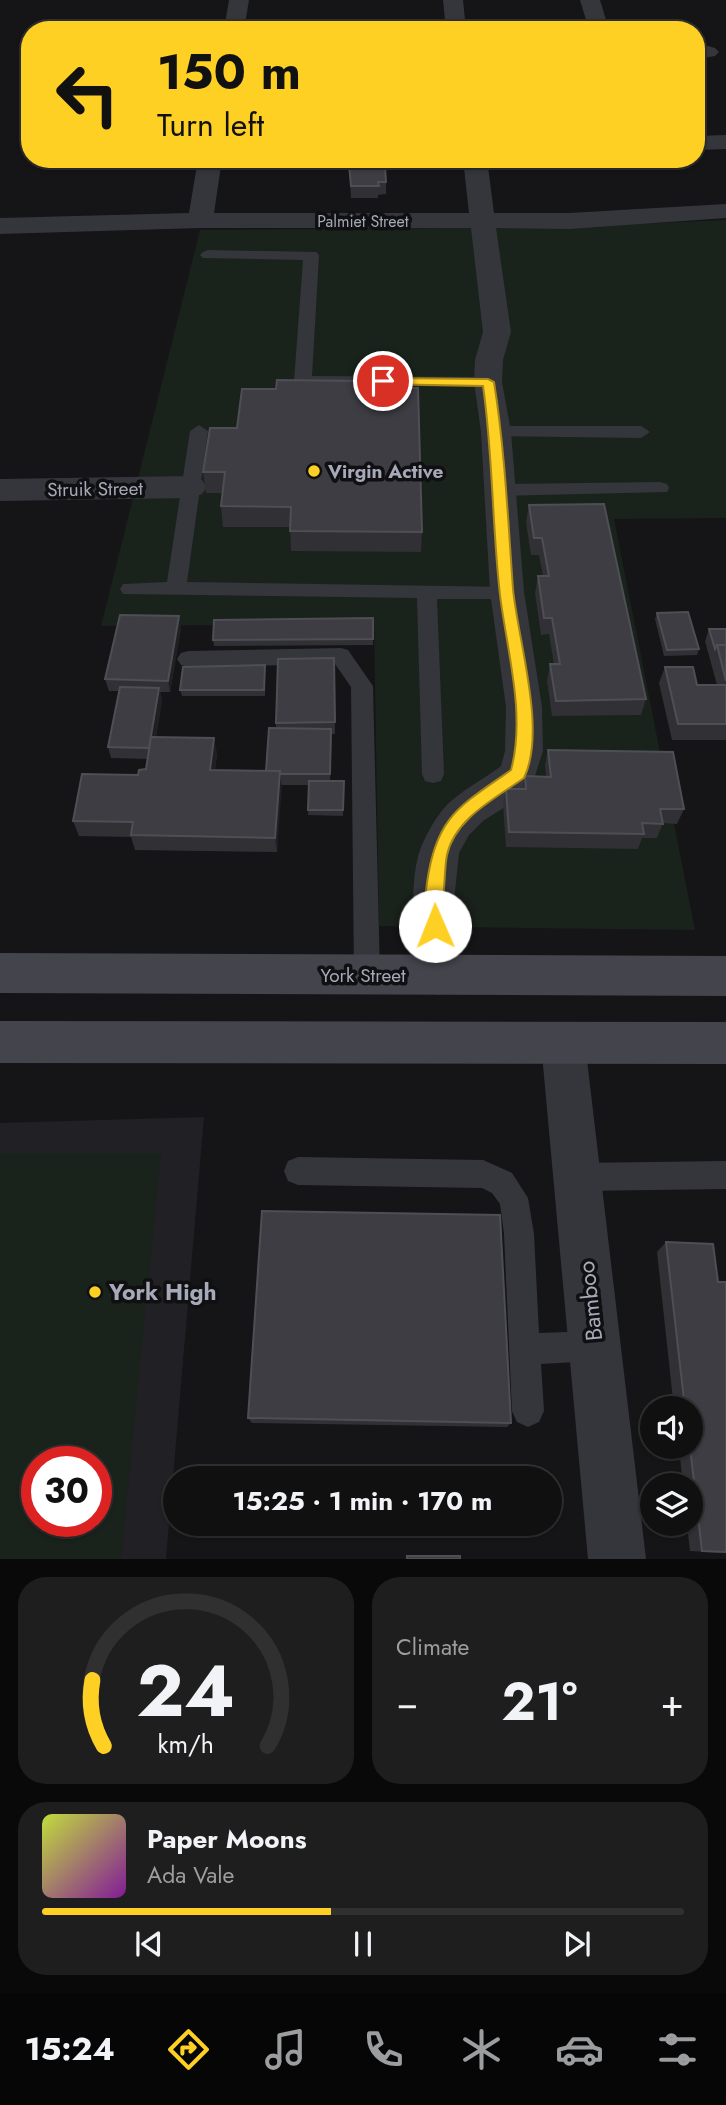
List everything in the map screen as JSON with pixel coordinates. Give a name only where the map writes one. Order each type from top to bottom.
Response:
[{"type":"main road","name":"York Street","points":[[0,973],[726,976]]},
{"type":"main road","points":[[0,1042],[726,1043]]},
{"type":"street","points":[[236,21],[239,0]]},
{"type":"street","points":[[453,0],[455,21]]},
{"type":"street","points":[[590,0],[596,21]]},
{"type":"street","points":[[705,143],[726,142]]},
{"type":"street","points":[[200,220],[209,168]]},
{"type":"street","points":[[439,975],[433,901],[439,852],[455,823],[469,808],[518,774],[524,751],[524,707],[507,593],[496,432],[488,382],[489,360],[497,332],[476,168]]},
{"type":"street","name":"Palmiet Street","points":[[0,226],[200,220],[569,221],[726,211]]},
{"type":"street","name":"Struik Street","points":[[0,490],[191,487]]},
{"type":"street","name":"Bamboo","points":[[563,1043],[617,1559]]},
{"type":"lane","points":[[208,254],[311,255],[303,381],[488,382]]},
{"type":"lane","points":[[176,589],[199,431]]},
{"type":"lane","points":[[496,432],[641,432]]},
{"type":"lane","points":[[500,490],[660,488]]},
{"type":"lane","points":[[130,589],[507,593]]},
{"type":"lane","points":[[427,592],[433,774]]},
{"type":"lane","points":[[188,659],[341,656],[362,686],[367,975]]},
{"type":"lane","points":[[298,1171],[483,1174],[502,1183],[514,1198],[519,1234],[528,1411]]},
{"type":"lane","points":[[577,1177],[726,1175]]},
{"type":"lane","points":[[524,1349],[595,1346]]},
{"type":"shaded area","points":[[726,220],[726,518],[614,519],[695,930],[379,926],[374,624],[101,626],[200,230],[570,227]]},
{"type":"shaded area","name":"York High","points":[[204,1117],[174,1466],[163,1466],[163,1536],[168,1536],[166,1559],[0,1559],[0,1123]]},
{"type":"shaded area","name":"York High","points":[[0,1153],[161,1153],[121,1559],[0,1559]]},
{"type":"building","points":[[349,168],[385,168],[386,182],[378,182],[379,186],[351,186]]},
{"type":"building","name":"Virgin Active","points":[[277,380],[366,381],[366,388],[418,388],[422,532],[290,531],[291,507],[221,506],[225,472],[203,472],[210,428],[237,428],[242,389],[276,389]]},
{"type":"building","points":[[604,504],[646,699],[556,701],[550,664],[560,664],[552,618],[544,618],[538,576],[549,576],[542,538],[534,538],[529,505]]},
{"type":"building","points":[[688,612],[699,649],[667,650],[657,613]]},
{"type":"building","points":[[120,615],[179,616],[168,681],[105,679]]},
{"type":"building","points":[[373,618],[373,639],[213,640],[214,620]]},
{"type":"building","points":[[709,629],[726,629],[726,645],[717,645],[715,649]]},
{"type":"building","points":[[717,645],[726,645],[726,681]]},
{"type":"building","points":[[334,658],[335,722],[276,723],[278,659]]},
{"type":"building","points":[[265,665],[264,690],[180,690],[183,667]]},
{"type":"building","points":[[665,667],[693,667],[697,685],[726,685],[726,724],[678,724]]},
{"type":"building","points":[[120,687],[159,688],[149,748],[108,747]]},
{"type":"building","points":[[269,728],[331,729],[330,774],[280,774],[280,771],[266,771]]},
{"type":"building","points":[[151,737],[214,738],[210,770],[280,771],[275,838],[131,835],[133,822],[73,821],[82,774],[138,775],[139,770],[146,769]]},
{"type":"building","points":[[548,750],[673,752],[684,809],[660,809],[663,824],[642,823],[644,834],[509,832],[506,789],[526,789],[525,776],[551,777]]},
{"type":"building","points":[[309,781],[344,781],[343,810],[308,810]]},
{"type":"building","points":[[262,1211],[500,1215],[511,1423],[248,1418]]},
{"type":"building","points":[[666,1242],[713,1244],[718,1282],[726,1282],[726,1552],[702,1551],[703,1473],[693,1473],[691,1459],[703,1459],[703,1396],[684,1396]]},
{"type":"building","points":[[407,1556],[460,1556],[460,1559],[407,1559]]},
{"type":"place","name":"Virgin Active","points":[[314,471]]},
{"type":"place","name":"York High","points":[[95,1292]]},
{"type":"route","points":[[383,381],[488,382],[496,432],[507,593],[524,707],[524,751],[518,774],[491,796],[469,808],[455,823],[439,852],[433,901],[435,926]]}]
